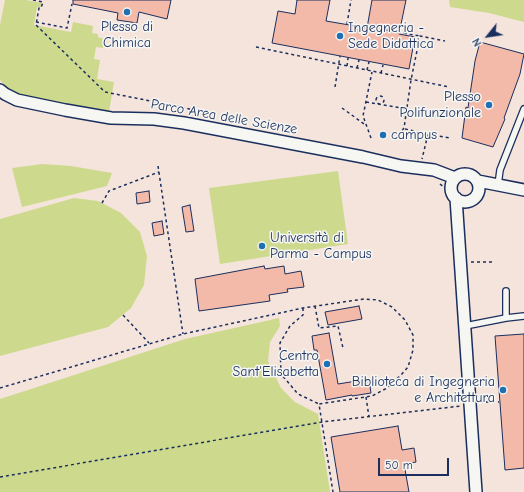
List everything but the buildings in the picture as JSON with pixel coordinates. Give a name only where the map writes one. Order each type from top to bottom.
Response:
[{"type":"street","name":"Parco Area delle Scienze","points":[[0,90],[17,100],[65,110],[111,118],[154,119],[184,123],[421,169],[434,170],[455,178]]},
{"type":"street","name":"Parco Area delle Scienze","points":[[421,169],[438,176],[452,196]]},
{"type":"street","points":[[476,492],[467,404],[465,326],[457,223],[452,196],[453,182],[455,178],[467,174],[471,175],[478,181],[524,190]]},
{"type":"street","points":[[452,196],[464,202],[468,202],[476,198],[480,189],[478,181]]},
{"type":"street","points":[[478,194],[498,186]]},
{"type":"street","points":[[457,223],[468,202]]},
{"type":"lane","points":[[498,186],[500,170],[524,109]]},
{"type":"lane","points":[[506,291],[506,318]]},
{"type":"lane","points":[[465,326],[524,316]]},
{"type":"path","points":[[33,0],[43,2],[41,8],[39,8],[36,25],[105,92],[186,108]]},
{"type":"path","points":[[347,24],[351,0]]},
{"type":"path","points":[[36,22],[66,28],[72,4]]},
{"type":"path","points":[[386,30],[445,41]]},
{"type":"path","points":[[395,140],[404,128],[411,80],[420,36]]},
{"type":"path","points":[[256,47],[449,87]]},
{"type":"path","points":[[335,87],[340,56]]},
{"type":"path","points":[[346,66],[348,58]]},
{"type":"path","points":[[357,68],[359,60]]},
{"type":"path","points":[[367,70],[369,62]]},
{"type":"path","points":[[381,73],[383,65]]},
{"type":"path","points":[[371,138],[363,116],[372,71]]},
{"type":"path","points":[[381,96],[384,103],[380,104],[377,103],[376,100],[377,97],[381,96]]},
{"type":"path","points":[[366,102],[407,109]]},
{"type":"path","points":[[342,108],[367,126]]},
{"type":"path","points":[[404,128],[450,138]]},
{"type":"path","points":[[421,169],[428,134]]},
{"type":"path","points":[[158,166],[183,334]]},
{"type":"path","points":[[102,203],[109,191],[159,172]]},
{"type":"path","points":[[437,181],[452,196]]},
{"type":"path","points":[[461,263],[493,262]]},
{"type":"path","points":[[0,388],[183,334],[303,308],[357,300],[378,300],[392,307],[405,320],[413,335],[413,350],[408,367],[387,388],[372,396],[318,404],[298,394],[281,374],[280,343],[290,326],[303,315],[303,308]]},
{"type":"path","points":[[315,306],[319,328],[338,326],[343,348]]},
{"type":"path","points":[[123,315],[149,343]]},
{"type":"path","points":[[366,397],[369,417]]},
{"type":"path","points":[[0,477],[322,422],[467,404],[499,402]]},
{"type":"path","points":[[318,404],[333,492]]},
{"type":"shaded area","name":"Università di Parma - Campus","points":[[0,0],[524,0],[524,492],[0,492]]},
{"type":"green space","points":[[5,0],[26,0],[42,3],[41,7],[37,7],[34,25],[71,32],[73,22],[93,26],[92,33],[98,34],[98,37],[104,39],[103,48],[96,47],[94,59],[100,60],[97,79],[114,82],[109,112],[11,93],[0,80],[0,25]]},
{"type":"green space","points":[[449,0],[524,0],[524,22],[489,13],[450,7]]},
{"type":"green space","points":[[42,164],[71,166],[112,173],[107,186],[22,207],[12,168]]},
{"type":"green space","points":[[338,171],[348,244],[220,264],[209,188]]},
{"type":"green space","points":[[74,198],[98,201],[121,213],[140,232],[147,256],[144,285],[131,308],[108,327],[0,356],[0,219]]},
{"type":"green space","points":[[279,318],[280,326],[270,342],[268,361],[281,388],[295,402],[318,414],[330,492],[0,492],[0,399],[185,339]]},
{"type":"place","name":"Plesso di Chimica","points":[[127,12]]},
{"type":"place","name":"Ingegneria - Sede Didattica","points":[[340,36]]},
{"type":"place","name":"Plesso Polifunzionale","points":[[489,105]]},
{"type":"place","name":"campus","points":[[383,135]]},
{"type":"place","name":"Università di Parma - Campus","points":[[262,246]]},
{"type":"place","name":"Centro Sant'Elisabetta","points":[[327,364]]},
{"type":"place","name":"Biblioteca di Ingegneria e Architettura","points":[[503,390]]}]
